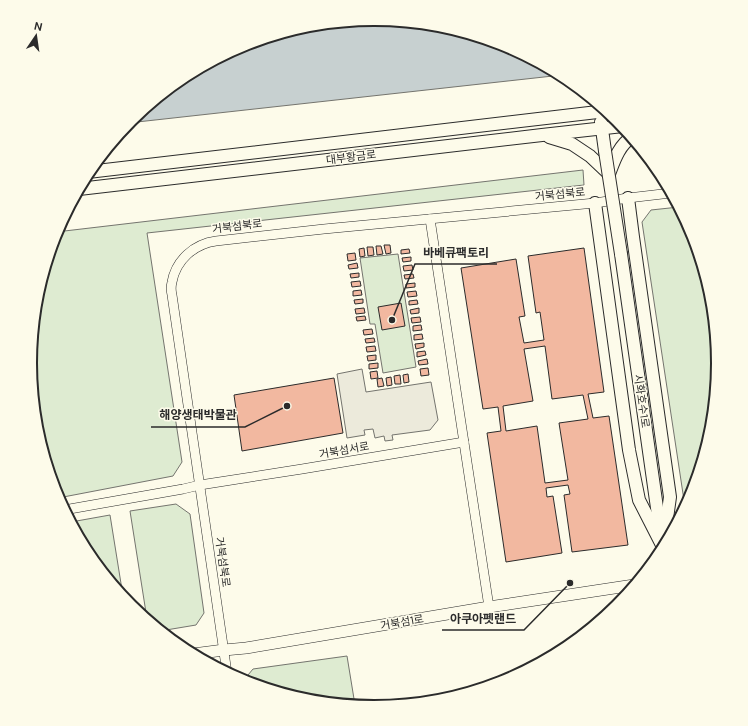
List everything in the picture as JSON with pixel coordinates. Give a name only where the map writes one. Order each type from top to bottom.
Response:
[{"type":"main road","name":"대부황금로","points":[[98,171],[598,112]]},
{"type":"main road","points":[[602,129],[603,116]]},
{"type":"main road","name":"대부황금로","points":[[86,188],[614,127]]},
{"type":"main road","name":"시화호수1로","points":[[602,129],[662,539]]},
{"type":"main road","points":[[542,135],[572,144],[590,156],[609,174],[616,156],[628,142]]},
{"type":"main road","points":[[628,198],[670,497],[665,534]]},
{"type":"main road","points":[[595,203],[629,450],[639,500],[660,541]]},
{"type":"street","name":"거북섬북로","points":[[227,666],[172,295],[171,284],[175,270],[184,258],[198,246],[216,240],[595,203],[665,194]]},
{"type":"street","points":[[430,219],[489,607]]},
{"type":"street","name":"거북섬서로","points":[[71,509],[183,490],[200,485],[464,442]]},
{"type":"street","name":"거북섬1로","points":[[202,653],[246,648],[489,607],[626,586]]},
{"type":"green space","points":[[583,170],[584,185],[147,233],[182,462],[173,476],[65,497],[48,450],[43,429],[37,363],[43,297],[48,276],[64,231]]},
{"type":"green space","points":[[673,208],[676,214],[700,276],[708,319],[711,363],[705,429],[700,450],[683,496],[642,222],[651,210]]},
{"type":"green space","points":[[398,254],[416,367],[383,373],[375,324],[370,324],[360,258]]},
{"type":"green space","points":[[176,504],[190,514],[204,613],[196,625],[168,630],[146,610],[130,511]]},
{"type":"green space","points":[[110,515],[121,585],[94,550],[77,521]]},
{"type":"green space","points":[[347,656],[354,699],[308,694],[287,689],[248,675],[253,669]]},
{"type":"shaded area","points":[[374,26],[440,32],[461,37],[503,52],[550,76],[139,122],[169,96],[187,83],[225,61],[287,37],[330,29]]},
{"type":"shaded area","points":[[362,369],[366,392],[431,382],[438,420],[430,430],[392,435],[393,440],[385,441],[384,436],[375,438],[373,429],[364,430],[365,435],[347,438],[337,374]]},
{"type":"building","points":[[384,245],[390,245],[391,253],[386,254]]},
{"type":"building","points":[[376,246],[381,246],[383,254],[377,255]]},
{"type":"building","points":[[367,247],[373,247],[374,255],[368,256]]},
{"type":"building","points":[[364,248],[365,256],[360,257],[359,249]]},
{"type":"building","points":[[584,248],[604,392],[588,394],[593,418],[609,416],[628,545],[572,552],[564,495],[570,494],[568,485],[546,488],[547,497],[553,496],[562,553],[506,562],[487,433],[501,431],[498,407],[483,409],[461,268],[516,259],[525,316],[519,317],[524,343],[544,340],[540,312],[536,313],[528,256]],"holes":[[[545,346],[552,399],[583,395],[588,419],[559,423],[568,480],[545,483],[537,426],[506,431],[503,406],[533,401],[524,349]]]},
{"type":"building","points":[[409,249],[410,253],[401,254],[401,250]]},
{"type":"building","points":[[355,253],[356,260],[348,261],[347,254]]},
{"type":"building","points":[[411,257],[411,261],[403,262],[402,258]]},
{"type":"building","points":[[357,263],[358,268],[349,269],[348,265]]},
{"type":"building","points":[[412,265],[413,270],[404,271],[403,266]]},
{"type":"building","points":[[359,273],[359,277],[351,278],[350,274]]},
{"type":"building","points":[[413,274],[414,278],[405,279],[404,275]]},
{"type":"building","points":[[360,281],[361,286],[352,287],[351,282]]},
{"type":"building","points":[[415,283],[415,287],[406,288],[406,284]]},
{"type":"building","points":[[361,290],[362,295],[353,296],[353,291]]},
{"type":"building","points":[[416,291],[417,296],[408,297],[407,292]]},
{"type":"building","points":[[363,299],[363,303],[355,304],[354,300]]},
{"type":"building","points":[[417,300],[418,304],[409,305],[409,301]]},
{"type":"building","points":[[401,303],[405,326],[382,330],[378,307]]},
{"type":"building","points":[[364,308],[365,313],[356,314],[355,309]]},
{"type":"building","points":[[419,308],[419,313],[411,314],[410,310]]},
{"type":"building","points":[[365,316],[366,320],[357,321],[356,317]]},
{"type":"building","points":[[420,317],[421,322],[412,323],[411,318]]},
{"type":"building","points":[[421,325],[422,330],[413,331],[413,326]]},
{"type":"building","points":[[372,329],[373,334],[364,335],[363,330]]},
{"type":"building","points":[[422,334],[423,339],[414,340],[414,335]]},
{"type":"building","points":[[374,338],[375,342],[366,343],[365,339]]},
{"type":"building","points":[[424,343],[424,347],[416,349],[415,344]]},
{"type":"building","points":[[375,346],[376,351],[367,352],[366,347]]},
{"type":"building","points":[[425,351],[426,355],[417,357],[417,352]]},
{"type":"building","points":[[376,355],[376,360],[368,361],[367,356]]},
{"type":"building","points":[[427,359],[428,364],[419,365],[418,361]]},
{"type":"building","points":[[378,363],[378,368],[369,369],[369,364]]},
{"type":"building","points":[[428,368],[429,375],[421,376],[420,369]]},
{"type":"building","points":[[377,371],[378,378],[371,379],[370,372]]},
{"type":"building","points":[[408,374],[409,382],[404,383],[403,375]]},
{"type":"building","points":[[400,375],[401,384],[395,384],[394,376]]},
{"type":"building","points":[[391,377],[392,385],[387,386],[386,378]]},
{"type":"building","points":[[334,378],[343,433],[242,451],[234,395]]},
{"type":"building","points":[[382,378],[384,386],[378,387],[377,379]]},
{"type":"place","name":"바베큐팩토리","points":[[392,320]]},
{"type":"place","name":"해양생태박물관","points":[[287,406]]},
{"type":"place","name":"아쿠아펫랜드","points":[[570,583]]}]
